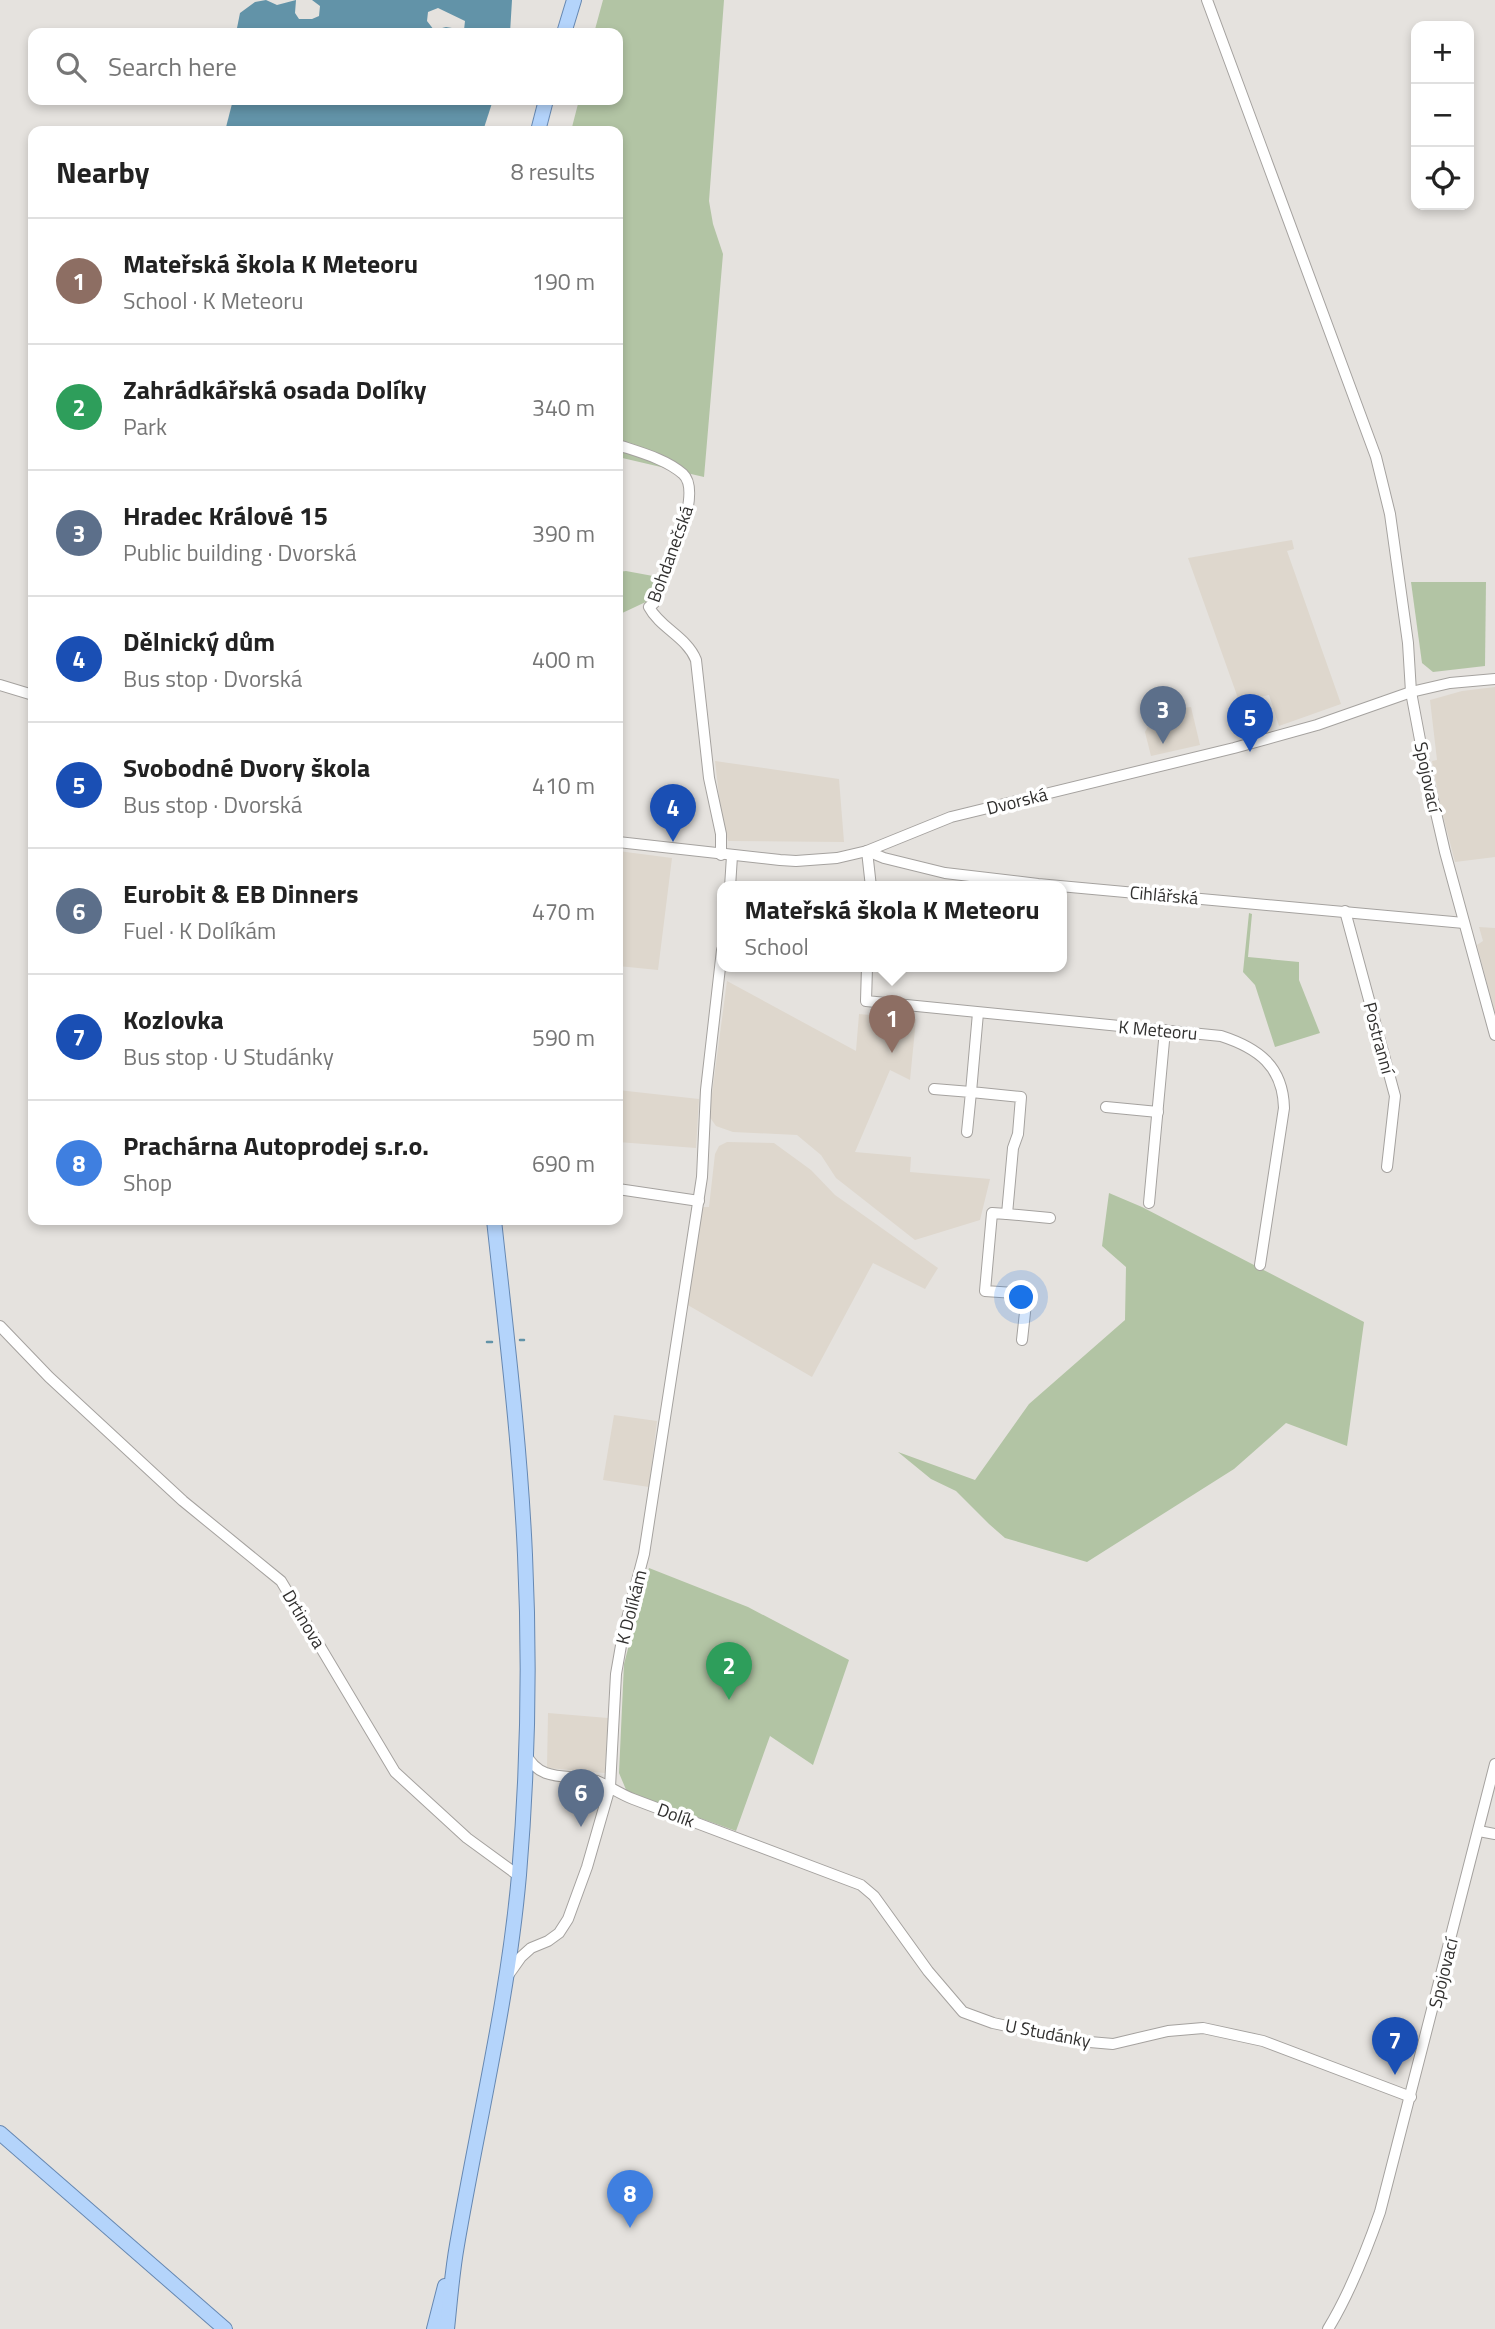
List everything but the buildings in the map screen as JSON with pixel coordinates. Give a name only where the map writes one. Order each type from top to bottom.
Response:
[{"type":"main road","points":[[566,28],[574,0]]},
{"type":"main road","points":[[539,126],[545,105]]},
{"type":"main road","points":[[437,2328],[456,2248],[506,1982],[519,1876],[526,1755],[528,1655],[525,1552],[515,1421],[495,1225]]},
{"type":"main road","points":[[0,2133],[225,2329]]},
{"type":"street","name":"Spojovací","points":[[1207,0],[1376,457],[1390,514],[1412,692],[1434,807],[1495,1035]]},
{"type":"street","name":"Bohdanečská","points":[[623,447],[673,467],[685,475],[689,484],[690,502],[680,536],[654,603],[649,607],[653,615],[685,643],[696,660],[709,778],[726,856]]},
{"type":"street","name":"Dvorská","points":[[623,843],[726,856],[796,861],[837,858],[867,851],[951,817],[1234,748],[1412,692],[1450,683],[1495,679]]},
{"type":"street","points":[[0,685],[28,693]]},
{"type":"street","points":[[867,851],[870,881]]},
{"type":"street","name":"Cihlářská","points":[[867,851],[876,856],[945,873],[1013,881]]},
{"type":"street","points":[[726,856],[729,881]]},
{"type":"street","name":"Cihlářská","points":[[1067,887],[1464,923]]},
{"type":"street","name":"Postranní","points":[[1345,911],[1395,1096],[1387,1167]]},
{"type":"street","name":"K Dolíkám","points":[[506,1982],[521,1957],[559,1933],[568,1919],[587,1867],[610,1787],[616,1674],[623,1634],[644,1554],[699,1201],[706,1090],[719,972]]},
{"type":"street","name":"K Meteoru","points":[[867,972],[866,1001],[1221,1036],[1243,1043],[1270,1063],[1284,1098],[1283,1119],[1259,1265]]},
{"type":"street","points":[[967,1132],[978,1013]]},
{"type":"street","points":[[1149,1203],[1165,1030]]},
{"type":"street","points":[[934,1088],[1021,1097],[1007,1214]]},
{"type":"street","points":[[1106,1107],[1158,1112]]},
{"type":"street","points":[[623,1190],[699,1201]]},
{"type":"street","points":[[985,1291],[992,1213],[1050,1218]]},
{"type":"street","points":[[975,1299],[985,1291],[1027,1294],[1022,1339]]},
{"type":"street","name":"Drtinova","points":[[0,1326],[49,1377],[183,1501],[281,1581],[395,1772],[467,1838],[519,1876]]},
{"type":"street","name":"Dolík","points":[[526,1755],[533,1765],[546,1774],[592,1780],[633,1799],[744,1839]]},
{"type":"street","name":"Spojovací","points":[[1328,2329],[1369,2244],[1411,2097],[1495,1764]]},
{"type":"street","points":[[1479,1831],[1495,1834]]},
{"type":"street","name":"U Studánky","points":[[744,1839],[861,1885],[874,1896],[928,1971],[963,2012],[993,2023],[1078,2041],[1113,2044],[1168,2031],[1203,2028],[1263,2041],[1411,2097]]},
{"type":"shaded area","points":[[1292,540],[1294,549],[1287,551],[1341,704],[1279,726],[1269,695],[1239,701],[1188,558]]},
{"type":"shaded area","points":[[1495,687],[1495,857],[1455,862],[1432,761],[1437,760],[1430,700],[1462,691]]},
{"type":"shaded area","points":[[1191,707],[1200,745],[1151,756],[1145,732],[1153,717],[1152,712]]},
{"type":"shaded area","points":[[715,761],[839,779],[844,842],[728,841],[721,813]]},
{"type":"shaded area","points":[[623,852],[672,858],[658,970],[623,966]]},
{"type":"shaded area","points":[[1479,927],[1495,928],[1495,1014],[1477,945],[1483,941]]},
{"type":"shaded area","points":[[727,981],[856,1051],[859,1014],[916,1019],[910,1080],[890,1070],[855,1152],[911,1157],[910,1172],[990,1179],[980,1220],[915,1240],[836,1178],[821,1155],[797,1135],[733,1132],[716,1126],[709,1116]]},
{"type":"shaded area","points":[[623,1091],[699,1099],[696,1148],[623,1142]]},
{"type":"shaded area","points":[[727,1142],[774,1143],[811,1170],[835,1195],[938,1268],[925,1289],[873,1263],[812,1377],[686,1304],[700,1207],[709,1207],[715,1154],[719,1146]]},
{"type":"shaded area","points":[[614,1415],[657,1421],[649,1487],[603,1480]]},
{"type":"shaded area","points":[[548,1713],[608,1718],[605,1773],[547,1768]]},
{"type":"green space","points":[[603,0],[724,0],[709,201],[723,254],[704,477],[623,458],[623,126],[572,126],[578,105],[623,105],[623,28],[595,28]]},
{"type":"green space","points":[[623,571],[653,576],[657,584],[650,600],[623,613]]},
{"type":"green space","points":[[1411,582],[1486,582],[1485,666],[1433,672],[1422,663]]},
{"type":"green space","points":[[1249,913],[1252,914],[1248,957],[1299,962],[1299,980],[1320,1033],[1275,1047],[1255,985],[1243,972]]},
{"type":"green space","points":[[1109,1193],[1142,1207],[1364,1322],[1347,1446],[1286,1423],[1234,1469],[1087,1562],[1005,1538],[956,1491],[931,1479],[898,1452],[975,1480],[1029,1404],[1125,1320],[1126,1267],[1102,1246]]},
{"type":"green space","points":[[649,1568],[748,1607],[849,1660],[813,1765],[770,1736],[736,1831],[627,1792],[619,1773],[624,1664]]},
{"type":"water","points":[[266,0],[277,5],[296,0],[295,13],[299,19],[312,19],[319,16],[320,6],[312,0],[512,0],[510,28],[464,28],[465,21],[438,8],[428,12],[427,21],[432,28],[237,28],[240,13],[255,2]]},
{"type":"water","points":[[232,105],[491,105],[485,126],[226,126]]},
{"type":"waterway","points":[[487,1342],[492,1342]]},
{"type":"place","name":"Hradec Králové 15","points":[[1163,744]]},
{"type":"place","name":"Svobodné Dvory škola","points":[[1250,752]]},
{"type":"place","name":"Dělnický dům","points":[[673,842]]},
{"type":"place","name":"Mateřská škola K Meteoru","points":[[892,1053]]},
{"type":"place","name":"Zahrádkářská osada Dolíky","points":[[729,1700]]},
{"type":"place","name":"Eurobit & EB Dinners","points":[[581,1827]]},
{"type":"place","name":"Kozlovka","points":[[1395,2075]]},
{"type":"place","name":"Prachárna Autoprodej s.r.o.","points":[[630,2228]]}]
